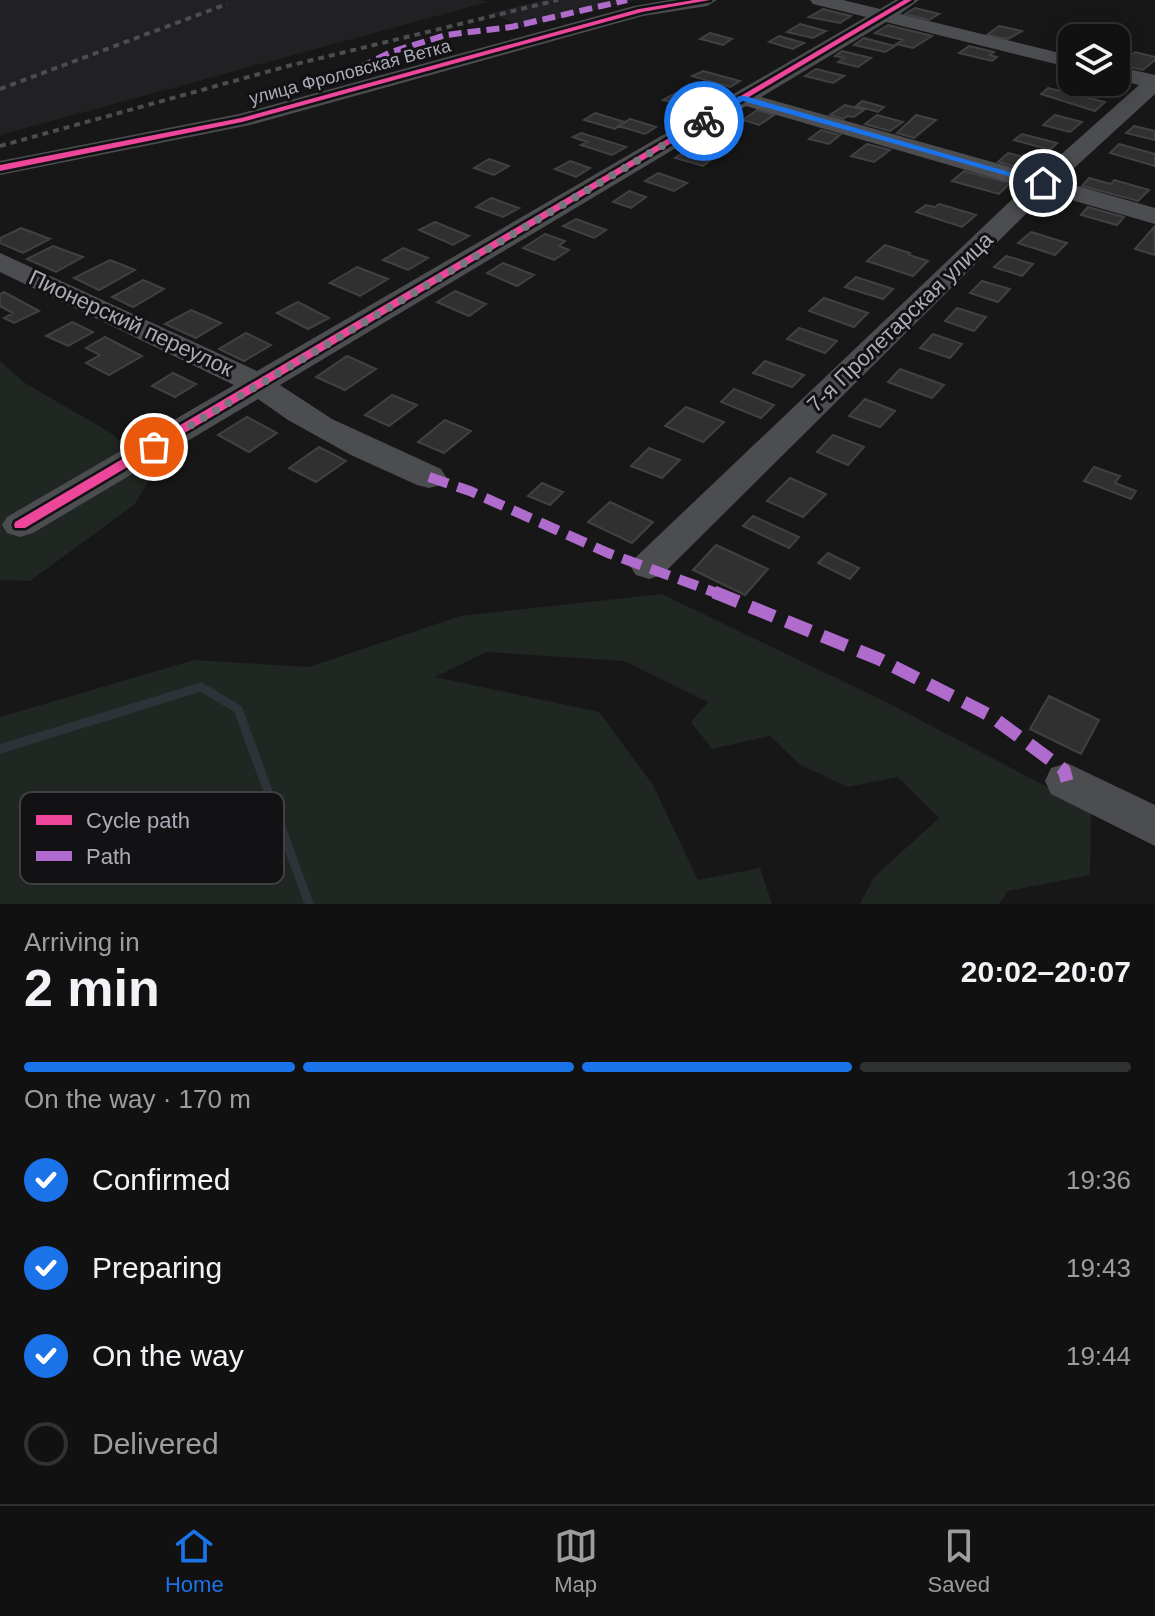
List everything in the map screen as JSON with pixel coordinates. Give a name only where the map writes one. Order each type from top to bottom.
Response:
[{"type":"street","name":"улица Фроловская Ветка","points":[[0,168],[242,120],[641,10],[707,0]]},
{"type":"street","points":[[820,0],[1058,59]]},
{"type":"street","points":[[20,525],[909,0]]},
{"type":"street","points":[[1130,76],[1155,82]]},
{"type":"street","name":"7-я Пролетарская улица","points":[[649,566],[1043,183],[1155,82]]},
{"type":"street","points":[[742,98],[1155,216]]},
{"type":"street","name":"Пионерский переулок","points":[[0,261],[260,385],[331,434],[429,477]]},
{"type":"street","points":[[1067,781],[1155,827]]},
{"type":"shaded area","points":[[0,0],[482,0],[488,2],[0,135]]},
{"type":"shaded area","points":[[543,0],[635,0],[523,27],[491,13]]},
{"type":"shaded area","points":[[0,361],[25,383],[111,433],[154,472],[135,504],[30,581],[0,580]]},
{"type":"shaded area","points":[[662,594],[888,703],[1091,810],[1090,875],[1008,891],[999,904],[860,904],[874,877],[939,818],[898,777],[847,787],[799,764],[770,736],[712,749],[691,722],[708,702],[624,661],[486,652],[435,677],[599,712],[653,785],[698,880],[760,868],[772,904],[0,904],[0,717],[194,660],[309,667],[460,616]]},
{"type":"building","points":[[915,8],[939,14],[929,20],[905,14]]},
{"type":"building","points":[[823,9],[851,16],[840,23],[809,17]]},
{"type":"building","points":[[800,24],[826,31],[813,38],[787,32]]},
{"type":"building","points":[[888,25],[932,36],[913,48],[896,44],[903,40],[875,33]]},
{"type":"building","points":[[999,26],[1022,31],[1008,39],[987,35]]},
{"type":"building","points":[[710,33],[732,39],[723,45],[700,39]]},
{"type":"building","points":[[779,36],[804,43],[793,49],[769,42]]},
{"type":"building","points":[[864,38],[895,46],[885,52],[854,45]]},
{"type":"building","points":[[969,46],[994,52],[990,55],[997,57],[992,61],[959,53]]},
{"type":"building","points":[[842,51],[871,58],[858,67],[838,62],[844,58],[835,56]]},
{"type":"building","points":[[1135,52],[1155,57],[1155,60],[1143,70],[1130,67],[1130,56]]},
{"type":"building","points":[[816,69],[844,76],[833,83],[805,76]]},
{"type":"building","points":[[703,71],[740,81],[730,87],[692,76]]},
{"type":"building","points":[[1048,88],[1058,90],[1058,96],[1081,96],[1105,102],[1095,111],[1041,94]]},
{"type":"building","points":[[676,93],[704,101],[692,108],[663,100]]},
{"type":"building","points":[[862,101],[884,107],[878,112],[856,106]]},
{"type":"building","points":[[845,105],[864,110],[854,117],[843,119],[830,115]]},
{"type":"building","points":[[757,110],[774,115],[759,125],[743,120]]},
{"type":"building","points":[[595,113],[625,122],[615,129],[584,120]]},
{"type":"building","points":[[877,115],[903,122],[890,131],[865,124]]},
{"type":"building","points":[[916,115],[936,120],[914,138],[897,133]]},
{"type":"building","points":[[1055,115],[1082,122],[1070,132],[1043,125]]},
{"type":"building","points":[[630,119],[656,127],[645,134],[618,126]]},
{"type":"building","points":[[1134,126],[1155,131],[1155,140],[1126,133]]},
{"type":"building","points":[[821,130],[840,135],[829,144],[809,139]]},
{"type":"building","points":[[581,133],[626,147],[612,155],[581,145],[587,142],[573,137]]},
{"type":"building","points":[[1022,134],[1057,143],[1050,150],[1014,140]]},
{"type":"building","points":[[867,144],[890,150],[874,162],[851,156]]},
{"type":"building","points":[[1119,144],[1155,154],[1155,166],[1110,153]]},
{"type":"building","points":[[684,152],[711,160],[703,166],[675,158]]},
{"type":"building","points":[[1008,153],[1039,161],[1029,171],[998,162]]},
{"type":"building","points":[[489,159],[509,166],[494,175],[474,168]]},
{"type":"building","points":[[570,161],[590,168],[576,177],[555,169]]},
{"type":"building","points":[[964,171],[1010,183],[999,194],[952,181]]},
{"type":"building","points":[[658,173],[687,183],[674,191],[645,181]]},
{"type":"building","points":[[1089,178],[1111,184],[1114,180],[1149,190],[1138,201],[1082,186]]},
{"type":"building","points":[[629,191],[646,197],[631,208],[613,202]]},
{"type":"building","points":[[491,198],[519,208],[503,217],[476,207]]},
{"type":"building","points":[[939,204],[976,215],[962,227],[916,212],[926,205],[935,207]]},
{"type":"building","points":[[1088,207],[1124,217],[1117,225],[1081,215]]},
{"type":"building","points":[[576,219],[606,230],[594,238],[563,226]]},
{"type":"building","points":[[435,222],[469,236],[453,245],[419,230]]},
{"type":"building","points":[[1154,227],[1155,255],[1135,249]]},
{"type":"building","points":[[21,228],[50,239],[23,253],[0,243],[0,238]]},
{"type":"building","points":[[1031,232],[1067,243],[1055,255],[1018,243]]},
{"type":"building","points":[[545,234],[565,241],[559,246],[569,250],[554,260],[523,248]]},
{"type":"building","points":[[885,245],[928,261],[913,276],[867,261]]},
{"type":"building","points":[[53,246],[83,257],[56,272],[27,259]]},
{"type":"building","points":[[403,248],[428,258],[408,270],[383,260]]},
{"type":"building","points":[[1006,256],[1033,264],[1022,276],[994,267]]},
{"type":"building","points":[[110,260],[135,270],[99,290],[74,278]]},
{"type":"building","points":[[503,263],[534,275],[517,286],[487,273]]},
{"type":"building","points":[[357,267],[388,279],[360,296],[330,283]]},
{"type":"building","points":[[856,277],[893,289],[883,299],[845,287]]},
{"type":"building","points":[[143,280],[164,289],[133,307],[112,297]]},
{"type":"building","points":[[982,281],[1010,289],[998,302],[970,293]]},
{"type":"building","points":[[455,291],[486,304],[469,316],[437,302]]},
{"type":"building","points":[[4,292],[39,311],[14,323],[4,318],[13,313],[0,306],[0,294]]},
{"type":"building","points":[[824,298],[868,313],[854,327],[809,311]]},
{"type":"building","points":[[298,302],[329,318],[308,329],[277,313]]},
{"type":"building","points":[[957,308],[986,317],[974,331],[945,321]]},
{"type":"building","points":[[191,310],[221,323],[196,338],[165,324]]},
{"type":"building","points":[[72,322],[93,332],[68,346],[46,336]]},
{"type":"building","points":[[799,328],[837,341],[825,353],[787,339]]},
{"type":"building","points":[[246,333],[271,345],[244,361],[219,349]]},
{"type":"building","points":[[933,334],[962,344],[950,358],[920,348]]},
{"type":"building","points":[[105,337],[142,356],[109,375],[86,363],[100,355],[86,348]]},
{"type":"building","points":[[347,356],[376,369],[345,390],[316,377]]},
{"type":"building","points":[[765,361],[804,375],[792,387],[753,373]]},
{"type":"building","points":[[900,369],[944,385],[932,398],[888,382]]},
{"type":"building","points":[[173,373],[196,384],[175,397],[152,386]]},
{"type":"building","points":[[734,389],[774,405],[761,418],[721,402]]},
{"type":"building","points":[[392,395],[417,405],[389,426],[365,415]]},
{"type":"building","points":[[865,399],[895,411],[880,427],[849,416]]},
{"type":"building","points":[[686,407],[724,422],[703,442],[665,426]]},
{"type":"building","points":[[247,417],[277,433],[249,452],[218,435]]},
{"type":"building","points":[[445,420],[471,431],[444,453],[418,442]]},
{"type":"building","points":[[833,435],[864,447],[848,465],[817,452]]},
{"type":"building","points":[[319,447],[346,461],[316,482],[289,468]]},
{"type":"building","points":[[649,448],[680,460],[662,478],[631,466]]},
{"type":"building","points":[[1094,467],[1120,476],[1115,483],[1136,491],[1131,499],[1084,481]]},
{"type":"building","points":[[790,478],[826,494],[803,517],[767,501]]},
{"type":"building","points":[[542,483],[563,492],[550,505],[528,496]]},
{"type":"building","points":[[610,502],[653,522],[632,543],[588,522]]},
{"type":"building","points":[[753,516],[799,537],[789,548],[743,526]]},
{"type":"building","points":[[716,545],[768,569],[745,595],[693,570]]},
{"type":"building","points":[[828,553],[859,568],[850,579],[818,563]]},
{"type":"building","points":[[1049,696],[1099,720],[1081,754],[1030,729]]},
{"type":"waterway","points":[[0,749],[201,687],[238,709],[268,792]]},
{"type":"waterway","points":[[284,835],[309,904]]},
{"type":"railway","points":[[0,146],[288,66],[558,0]]},
{"type":"railway","points":[[0,89],[227,4]]},
{"type":"marked path","points":[[343,76],[391,52],[446,35],[511,27],[627,0]]},
{"type":"marked path","points":[[429,477],[470,491],[608,553],[649,566],[879,659],[991,716],[1064,770],[1067,781]]},
{"type":"cycle path","points":[[0,168],[242,120],[641,10],[707,0]]},
{"type":"cycle path","points":[[20,525],[909,0]]},
{"type":"way so far","points":[[154,447],[704,121]]},
{"type":"route","points":[[704,121],[742,98],[1043,183]]}]
